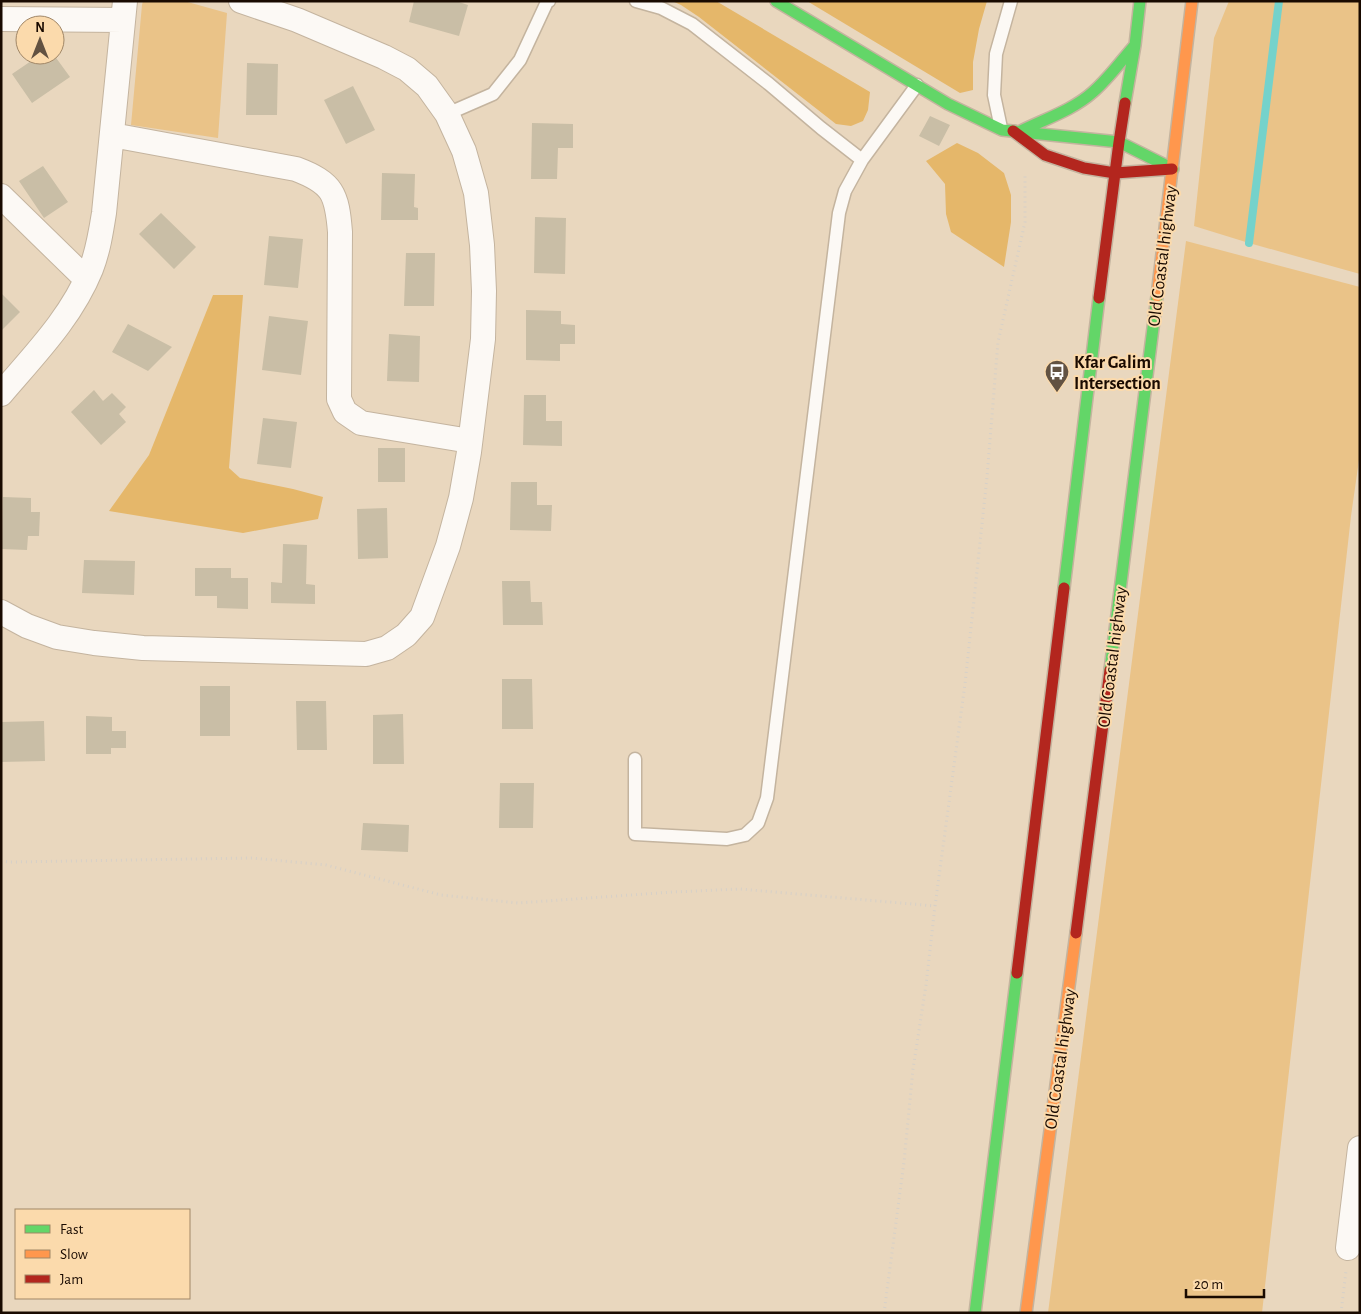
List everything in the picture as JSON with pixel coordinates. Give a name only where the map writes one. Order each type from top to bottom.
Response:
[{"type":"main road","points":[[776,1],[948,104],[1011,131],[1045,155],[1084,168],[1115,173],[1173,169]]},
{"type":"main road","points":[[975,1313],[1115,173],[1140,1]]},
{"type":"main road","name":"Old Coastal highway","points":[[1026,1313],[1096,788],[1192,1]]},
{"type":"main road","points":[[1011,131],[1074,105],[1089,96],[1135,45]]},
{"type":"main road","points":[[1011,131],[1119,142],[1173,169]]},
{"type":"street","points":[[1,612],[27,626],[57,638],[94,643],[143,648],[366,654],[386,648],[406,635],[422,617],[445,555],[463,489],[483,340],[484,291],[482,245],[474,184],[464,151],[447,114],[427,86],[407,69],[384,57],[297,20],[241,1]]},
{"type":"street","points":[[1,19],[124,11],[104,213],[99,243],[91,269],[61,324],[1,394]]},
{"type":"street","points":[[112,135],[296,169],[312,175],[330,188],[338,208],[340,232],[339,399],[345,412],[361,423],[470,441]]},
{"type":"street","points":[[1,196],[86,279]]},
{"type":"street","points":[[1348,1248],[1360,1148]]},
{"type":"lane","points":[[447,114],[493,94],[520,60],[549,1]]},
{"type":"lane","points":[[636,1],[661,8],[692,24],[862,160]]},
{"type":"lane","points":[[1011,1],[996,54],[994,95],[1011,131]]},
{"type":"lane","points":[[635,760],[635,834],[727,839],[745,835],[758,823],[767,798],[840,213],[845,191],[862,160],[916,85]]},
{"type":"path","points":[[884,1313],[904,1162],[913,1069],[926,985],[966,674],[987,477],[998,342],[1025,222],[1025,171]]},
{"type":"path","points":[[1,861],[261,859],[326,865],[441,895],[518,903],[740,889],[935,906]]},
{"type":"path","points":[[1341,1313],[1348,1248]]},
{"type":"shaded area","points":[[143,1],[184,1],[227,13],[218,138],[131,125]]},
{"type":"shaded area","points":[[672,1],[716,1],[870,92],[868,110],[863,121],[851,126],[836,124],[699,17]]},
{"type":"shaded area","points":[[807,1],[987,1],[979,29],[973,62],[973,90],[960,93]]},
{"type":"shaded area","points":[[1229,1],[1360,1],[1360,274],[1194,226],[1214,38]]},
{"type":"shaded area","points":[[957,143],[978,153],[1004,173],[1011,195],[1011,222],[1004,267],[951,232],[946,214],[945,184],[926,161]]},
{"type":"shaded area","points":[[1186,241],[1360,287],[1360,453],[1351,516],[1262,1313],[1048,1313]]},
{"type":"shaded area","points":[[213,295],[243,295],[229,468],[240,478],[323,497],[318,519],[243,533],[109,511],[149,455]]},
{"type":"building","points":[[414,1],[456,1],[468,5],[459,36],[409,22]]},
{"type":"building","points":[[247,63],[278,64],[277,115],[246,115]]},
{"type":"building","points":[[25,65],[61,65],[70,77],[32,103],[12,74]]},
{"type":"building","points":[[353,86],[375,130],[346,144],[324,100]]},
{"type":"building","points":[[930,116],[950,125],[939,146],[919,136]]},
{"type":"building","points":[[532,123],[573,124],[573,148],[558,148],[557,179],[531,179]]},
{"type":"building","points":[[43,166],[68,202],[44,218],[19,181]]},
{"type":"building","points":[[382,173],[415,174],[414,207],[418,208],[418,220],[381,220]]},
{"type":"building","points":[[161,213],[196,247],[174,269],[139,234]]},
{"type":"building","points":[[535,217],[566,218],[565,274],[534,273]]},
{"type":"building","points":[[269,236],[303,239],[298,288],[264,285]]},
{"type":"building","points":[[406,253],[435,253],[434,306],[404,306]]},
{"type":"building","points":[[1,293],[20,312],[1,331]]},
{"type":"building","points":[[526,310],[561,311],[561,324],[575,325],[575,344],[560,344],[560,361],[526,360]]},
{"type":"building","points":[[269,316],[308,321],[301,375],[262,370]]},
{"type":"building","points":[[128,324],[172,347],[148,371],[112,352]]},
{"type":"building","points":[[389,334],[420,336],[419,382],[387,381]]},
{"type":"building","points":[[94,390],[103,401],[112,393],[126,407],[119,414],[126,422],[101,445],[71,412]]},
{"type":"building","points":[[524,395],[546,395],[546,421],[562,421],[562,446],[523,445]]},
{"type":"building","points":[[263,418],[297,422],[291,468],[257,464]]},
{"type":"building","points":[[378,448],[405,448],[405,482],[378,482]]},
{"type":"building","points":[[511,482],[537,482],[537,505],[552,505],[551,531],[510,530]]},
{"type":"building","points":[[3,497],[31,498],[31,512],[40,512],[39,536],[28,536],[27,550],[2,549]]},
{"type":"building","points":[[387,508],[388,558],[358,559],[357,509]]},
{"type":"building","points":[[283,544],[307,545],[306,584],[315,585],[315,604],[271,603],[271,582],[282,583]]},
{"type":"building","points":[[84,560],[135,561],[134,595],[82,593]]},
{"type":"building","points":[[195,568],[231,568],[231,578],[248,578],[248,609],[217,608],[217,596],[195,596]]},
{"type":"building","points":[[502,581],[530,581],[531,602],[542,602],[543,625],[503,625]]},
{"type":"building","points":[[502,679],[532,679],[533,729],[502,729]]},
{"type":"building","points":[[200,686],[230,686],[230,736],[200,736]]},
{"type":"building","points":[[296,701],[326,701],[327,750],[297,750]]},
{"type":"building","points":[[403,714],[404,764],[373,764],[373,715]]},
{"type":"building","points":[[86,716],[112,717],[112,731],[126,731],[126,748],[111,748],[111,754],[86,754]]},
{"type":"building","points":[[44,721],[45,761],[1,762],[1,722]]},
{"type":"building","points":[[500,783],[534,783],[533,828],[499,828]]},
{"type":"building","points":[[363,823],[409,825],[408,852],[361,850]]},
{"type":"waterway","points":[[1249,243],[1279,1]]},
{"type":"traffic: fast","points":[[776,1],[948,104],[1002,130],[1119,142],[1173,169]]},
{"type":"traffic: fast","points":[[1125,103],[1140,1]]},
{"type":"traffic: fast","points":[[1021,131],[1068,109],[1093,92],[1135,45]]},
{"type":"traffic: fast","points":[[1110,670],[1157,296]]},
{"type":"traffic: fast","points":[[1064,588],[1099,298]]},
{"type":"traffic: fast","points":[[975,1313],[1017,973]]},
{"type":"traffic: slow","points":[[1157,296],[1192,1]]},
{"type":"traffic: slow","points":[[1026,1313],[1076,933]]},
{"type":"traffic: jam","points":[[1099,298],[1125,103]]},
{"type":"traffic: jam","points":[[1013,131],[1045,155],[1084,168],[1115,173],[1172,169]]},
{"type":"traffic: jam","points":[[1017,973],[1064,588]]},
{"type":"traffic: jam","points":[[1076,933],[1110,670]]},
{"type":"place","name":"Kfar Galim Intersection","points":[[1057,393]]}]
